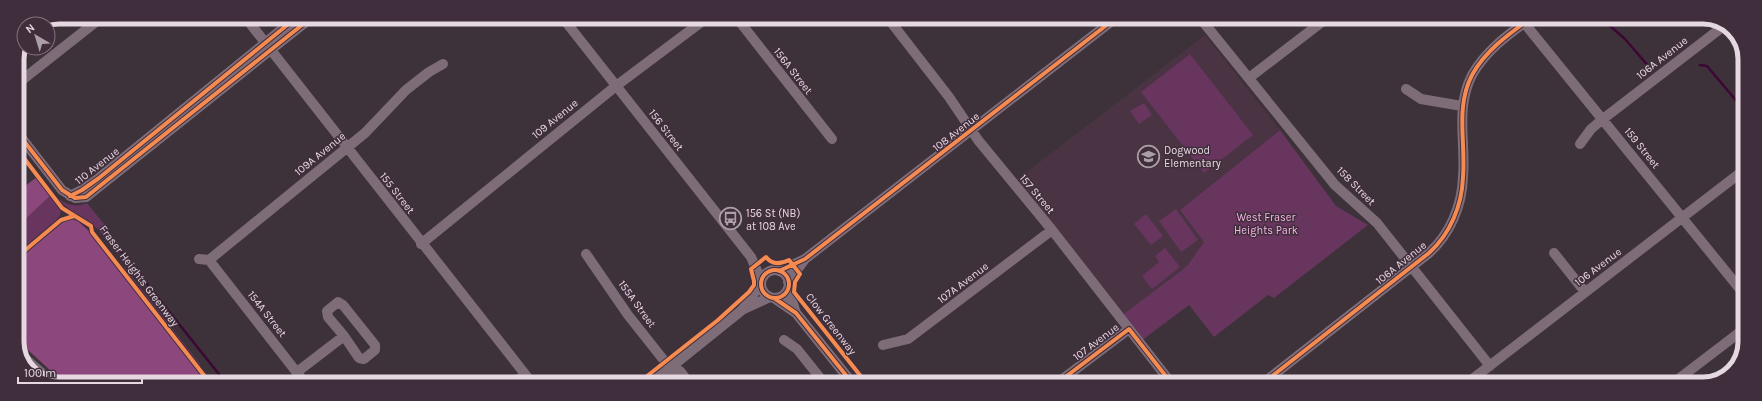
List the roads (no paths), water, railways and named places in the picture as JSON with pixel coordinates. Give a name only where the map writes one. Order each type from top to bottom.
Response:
[{"type":"street","points":[[24,78],[93,24]]},
{"type":"street","name":"155 Street","points":[[250,24],[421,244],[527,377]]},
{"type":"street","name":"110 Avenue","points":[[268,47],[290,24]]},
{"type":"street","name":"110 Avenue","points":[[24,141],[58,186],[70,196],[83,198],[94,193],[268,47],[302,24]]},
{"type":"street","name":"156 Street","points":[[567,24],[751,257],[761,283]]},
{"type":"street","name":"109 Avenue","points":[[421,244],[616,86],[699,24]]},
{"type":"street","name":"156A Street","points":[[742,24],[832,139]]},
{"type":"street","name":"157 Street","points":[[892,24],[949,97],[971,131],[1019,192],[1052,230],[1167,377]]},
{"type":"street","name":"108 Avenue","points":[[776,270],[805,259],[1109,24]]},
{"type":"street","name":"158 Street","points":[[1206,24],[1335,184],[1377,223],[1490,366]]},
{"type":"street","points":[[1249,78],[1319,24]]},
{"type":"street","points":[[1406,89],[1421,99],[1462,106],[1469,82],[1484,58],[1520,24]]},
{"type":"street","name":"159 Street","points":[[1529,24],[1738,287]]},
{"type":"street","name":"106A Avenue","points":[[1580,144],[1591,129],[1603,119],[1720,29]]},
{"type":"street","name":"109A Avenue","points":[[204,260],[348,148],[371,128],[400,95],[429,72],[443,64]]},
{"type":"street","name":"106A Avenue","points":[[1271,377],[1437,245],[1446,232],[1458,207],[1464,176],[1462,106]]},
{"type":"street","name":"106 Avenue","points":[[1475,377],[1738,175]]},
{"type":"street","name":"107A Avenue","points":[[883,345],[908,339],[1052,230]]},
{"type":"street","points":[[1554,253],[1584,292]]},
{"type":"street","name":"155A Street","points":[[586,254],[628,315],[670,368],[672,377]]},
{"type":"street","name":"156 Street","points":[[751,257],[776,270]]},
{"type":"street","name":"108 Avenue","points":[[788,285],[805,259]]},
{"type":"street","name":"154A Street","points":[[204,260],[301,377]]},
{"type":"street","points":[[742,310],[761,283],[766,273],[776,270],[786,276],[796,313]]},
{"type":"street","points":[[761,283],[764,294],[772,297],[796,313],[847,377]]},
{"type":"street","points":[[659,377],[742,310],[772,297],[784,295],[788,285]]},
{"type":"street","points":[[338,302],[344,305],[374,345],[375,350],[364,359],[359,358],[344,336],[328,317],[327,311],[338,302]]},
{"type":"street","name":"107 Avenue","points":[[1065,377],[1129,329]]},
{"type":"street","points":[[1681,377],[1738,334]]},
{"type":"street","points":[[297,372],[344,336]]},
{"type":"street","points":[[784,340],[797,349],[819,377]]},
{"type":"street","name":"155A Street","points":[[670,368],[680,371],[685,377]]},
{"type":"street","points":[[521,377],[525,374]]},
{"type":"waterway","points":[[1608,24],[1625,39],[1650,68]]},
{"type":"waterway","points":[[1700,65],[1707,66],[1738,103]]},
{"type":"waterway","points":[[108,235],[221,377]]},
{"type":"place","name":"Dogwood Elementary","points":[[1148,156]]},
{"type":"place","name":"156 St (NB) at 108 Ave","points":[[731,219]]},
{"type":"park label","name":"West Fraser Heights Park","points":[[1266,223]]}]
